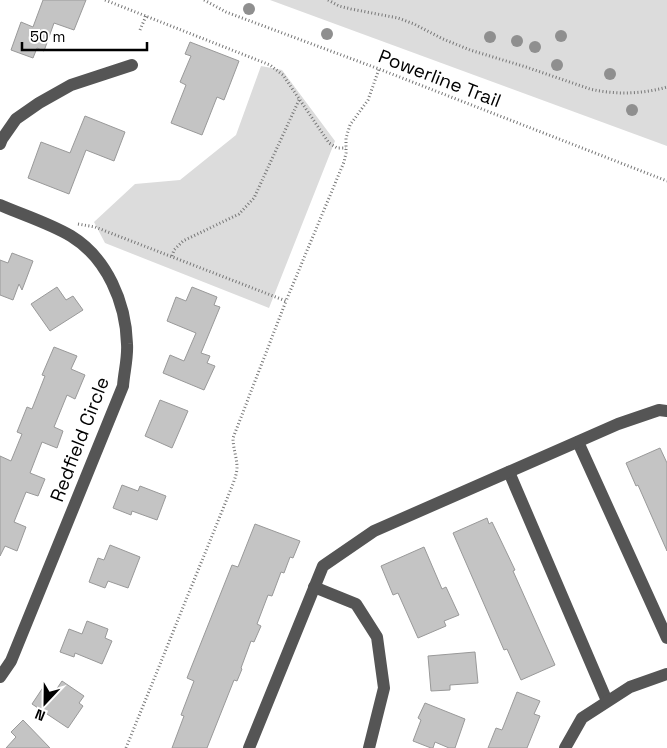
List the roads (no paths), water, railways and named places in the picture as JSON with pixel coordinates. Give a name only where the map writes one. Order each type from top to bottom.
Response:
[{"type":"street","points":[[0,144],[16,119],[39,103],[72,85],[132,65]]},
{"type":"street","name":"Redfield Circle","points":[[0,205],[58,229],[85,246],[96,258],[105,270],[120,300],[128,346],[123,386],[11,661],[0,677]]},
{"type":"street","points":[[249,748],[323,566],[374,531],[618,424],[659,410],[667,411]]},
{"type":"street","points":[[578,442],[667,638]]},
{"type":"street","points":[[509,472],[608,701]]},
{"type":"street","points":[[314,587],[356,604],[377,637],[384,688],[369,748]]},
{"type":"street","points":[[564,748],[582,718],[630,687],[667,674]]}]
